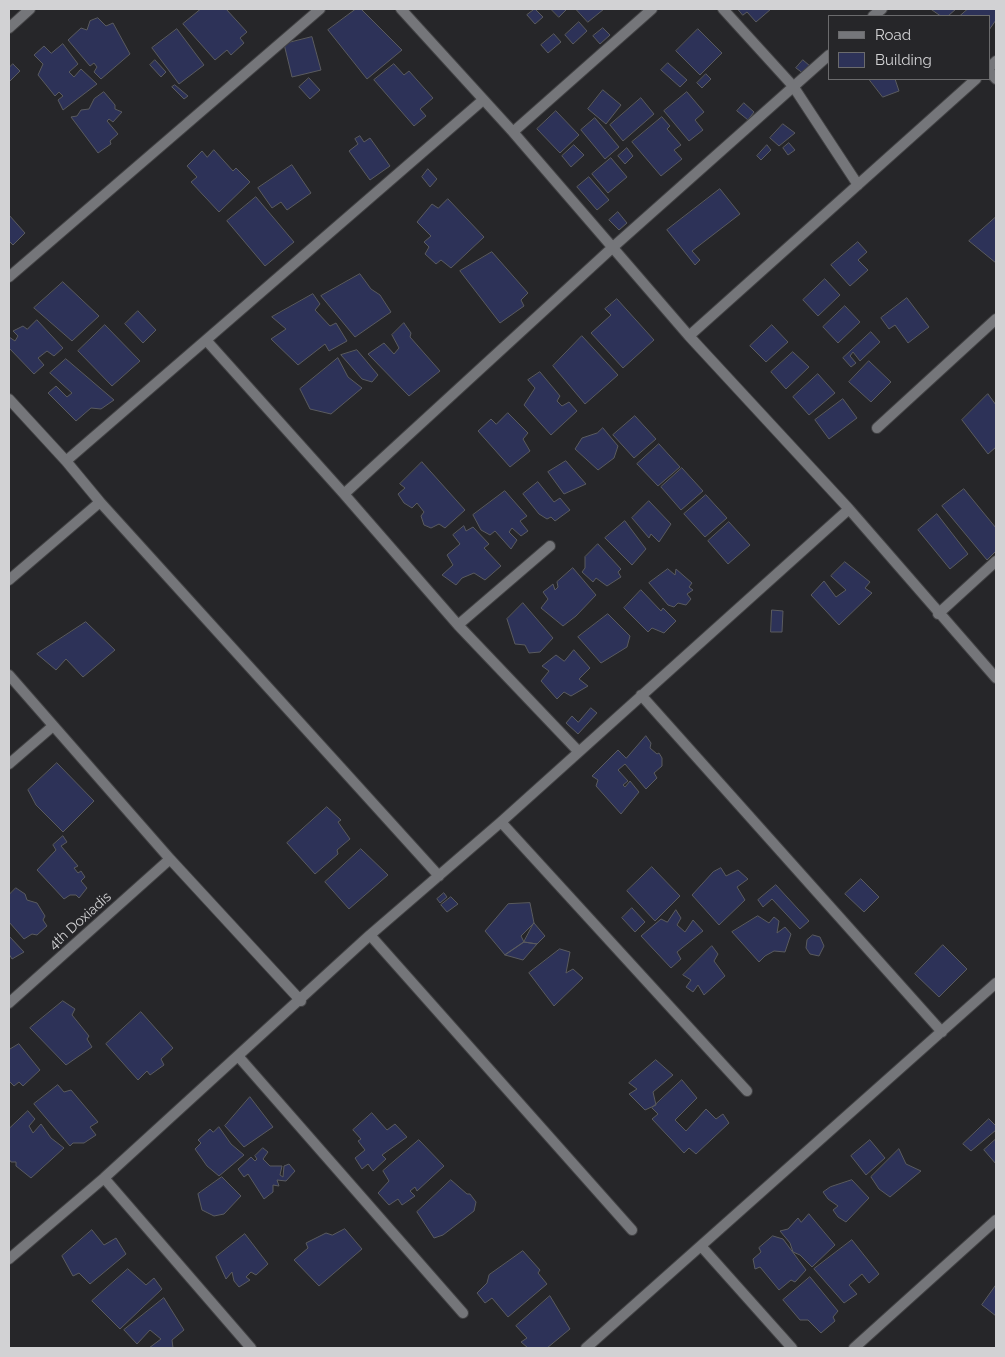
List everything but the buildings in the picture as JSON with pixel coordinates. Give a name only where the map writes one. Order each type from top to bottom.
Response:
[{"type":"street","points":[[9,28],[30,9]]},
{"type":"street","points":[[9,277],[320,9]]},
{"type":"street","points":[[513,132],[652,9]]},
{"type":"street","points":[[723,9],[793,86],[858,185]]},
{"type":"street","points":[[407,11],[689,336],[849,510],[938,614],[996,678]]},
{"type":"street","points":[[344,494],[612,248],[828,56]]},
{"type":"street","points":[[689,336],[975,80]]},
{"type":"street","points":[[66,461],[483,100]]},
{"type":"street","points":[[878,428],[996,319]]},
{"type":"street","points":[[206,340],[458,625],[578,751]]},
{"type":"street","points":[[9,398],[100,502],[439,876]]},
{"type":"street","points":[[9,580],[100,502]]},
{"type":"street","points":[[9,1259],[104,1178],[301,1001],[370,935],[501,822],[849,510]]},
{"type":"street","points":[[458,625],[550,546]]},
{"type":"street","points":[[938,614],[996,562]]},
{"type":"street","points":[[9,676],[170,859],[301,1001]]},
{"type":"street","points":[[641,695],[942,1032]]},
{"type":"street","points":[[9,764],[53,726]]},
{"type":"street","points":[[501,822],[746,1092]]},
{"type":"street","name":"4th Doxiadis","points":[[9,1003],[170,859]]},
{"type":"street","points":[[370,935],[632,1230]]},
{"type":"street","points":[[586,1348],[996,983]]},
{"type":"street","points":[[238,1056],[463,1313]]},
{"type":"street","points":[[104,1178],[251,1348]]},
{"type":"street","points":[[854,1348],[996,1220]]},
{"type":"street","points":[[701,1246],[792,1348]]}]
